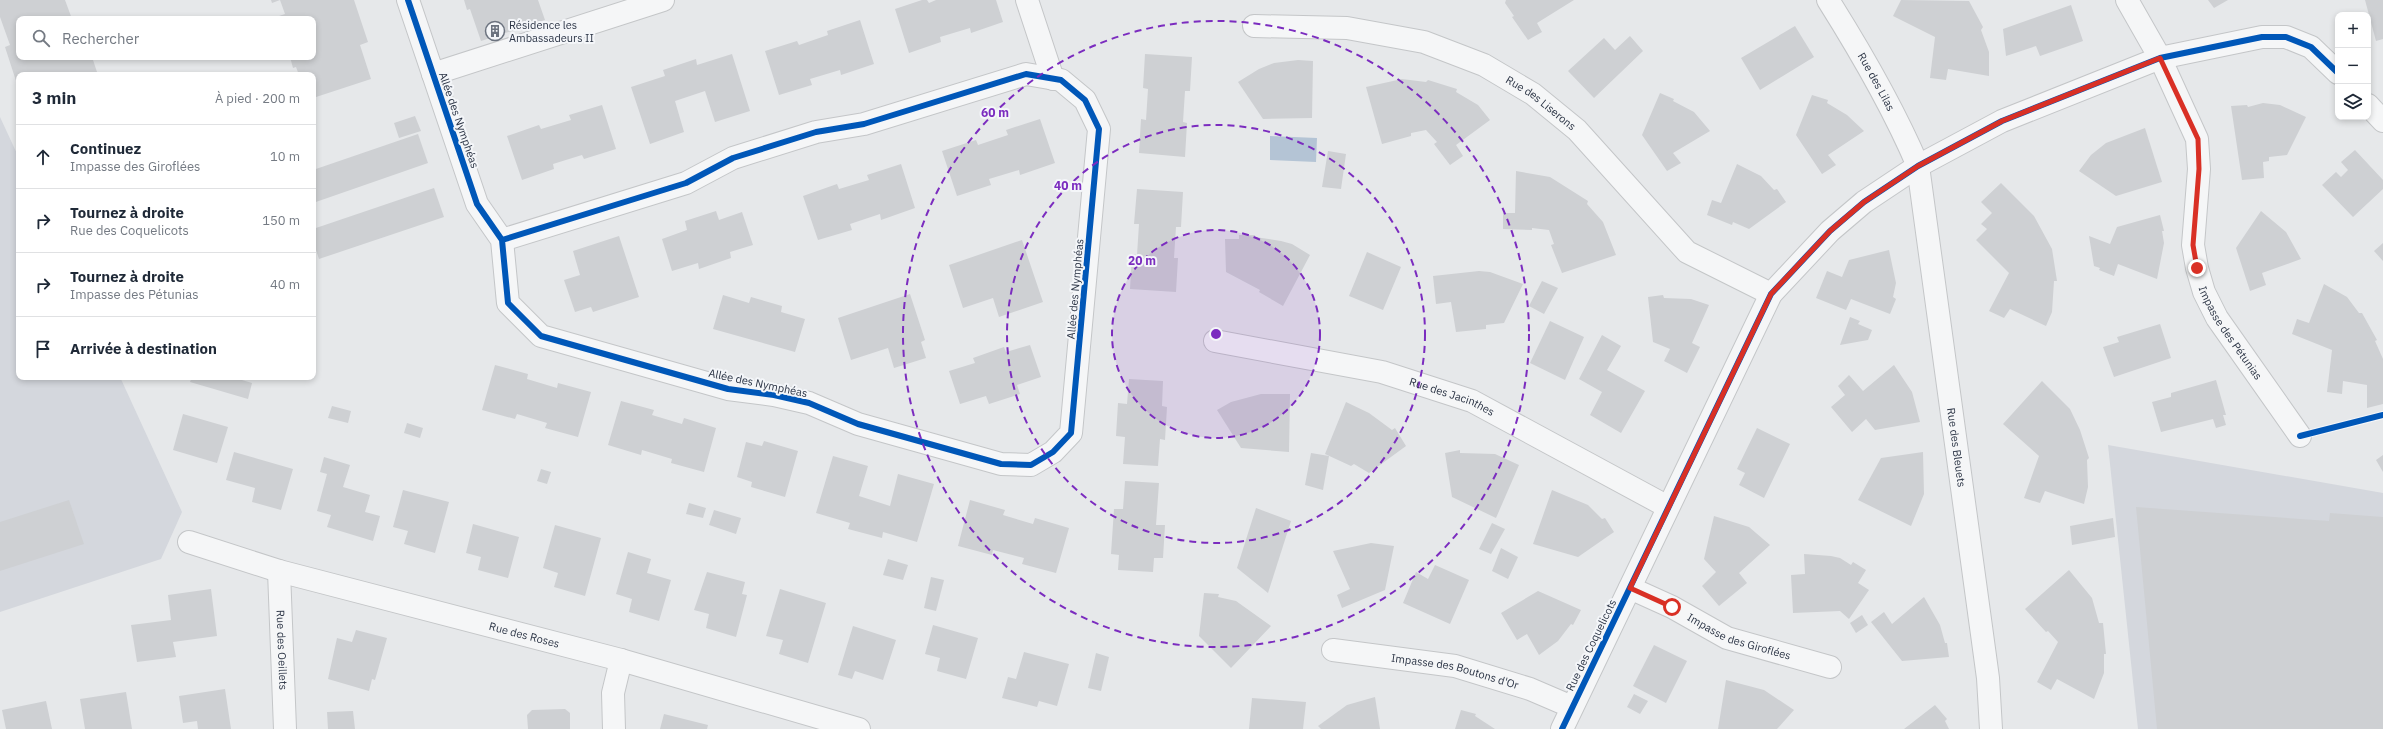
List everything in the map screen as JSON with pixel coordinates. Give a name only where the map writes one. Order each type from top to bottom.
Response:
[{"type":"street","name":"Allée des Nymphéas","points":[[408,0],[477,204],[502,240],[508,303],[542,336],[728,389],[774,395],[809,403],[858,424],[1001,464],[1030,465],[1053,452],[1071,432],[1099,129],[1084,100],[1061,80],[1026,74],[864,124],[816,132],[733,158],[686,183],[502,240]]},
{"type":"street","points":[[433,74],[663,0]]},
{"type":"street","points":[[1027,0],[1053,79]]},
{"type":"street","name":"Rue des Lilas","points":[[1828,0],[1870,67],[1903,130],[1918,166]]},
{"type":"street","name":"Impasse des Pétunias","points":[[2127,0],[2160,58],[2198,139],[2199,169],[2193,245],[2197,268],[2204,292],[2217,318],[2300,436]]},
{"type":"street","name":"Rue des Liserons","points":[[1254,26],[1347,28],[1424,42],[1484,65],[1533,94],[1577,130],[1687,252],[1771,294]]},
{"type":"street","name":"Rue des Coquelicots","points":[[1562,729],[1771,294],[1830,231],[1864,202],[1918,166],[2002,121],[2160,58],[2262,36],[2286,37],[2311,48],[2335,70]]},
{"type":"street","points":[[2371,108],[2383,121]]},
{"type":"street","name":"Rue des Bleuets","points":[[1918,166],[1988,678],[1991,729]]},
{"type":"street","name":"Rue des Jacinthes","points":[[1215,342],[1382,372],[1472,401],[1668,507]]},
{"type":"street","name":"Rue des Roses","points":[[189,542],[279,572],[621,660],[859,729]]},
{"type":"street","name":"Rue des Oeillets","points":[[279,572],[285,729]]},
{"type":"street","name":"Impasse des Giroflées","points":[[1630,588],[1672,607],[1727,638],[1830,666]]},
{"type":"street","name":"Impasse des Boutons d'Or","points":[[1333,650],[1455,666],[1530,689],[1572,707]]},
{"type":"street","points":[[614,729],[613,693],[621,660]]},
{"type":"shaded area","points":[[0,117],[16,152],[16,380],[121,380],[182,512],[161,559],[0,612]]},
{"type":"shaded area","points":[[2108,445],[2383,493],[2383,729],[2138,729]]},
{"type":"water","points":[[1270,136],[1317,138],[1316,162],[1270,160]]},
{"type":"building","points":[[0,0],[65,0],[71,16],[16,16],[16,60],[93,60],[97,72],[16,72],[16,81],[5,47],[10,45],[0,17]]},
{"type":"building","points":[[271,0],[280,0],[272,3]]},
{"type":"building","points":[[280,0],[354,0],[368,42],[360,45],[371,79],[316,97],[316,72],[298,72],[296,67],[293,68],[291,60],[316,60],[316,16],[279,16],[285,14]]},
{"type":"building","name":"Résidence les Ambassadeurs II","points":[[464,0],[538,0],[545,20],[481,41],[470,9],[467,10]]},
{"type":"building","points":[[922,0],[927,0],[929,3],[936,0],[996,0],[1003,22],[971,33],[970,28],[940,37],[941,42],[909,53],[895,9]]},
{"type":"building","points":[[1506,0],[1574,0],[1537,23],[1542,32],[1528,40],[1512,17],[1514,16],[1505,3]]},
{"type":"building","points":[[1901,0],[1969,1],[1983,27],[1981,30],[1989,52],[1989,76],[1948,69],[1946,80],[1930,78],[1935,37],[1893,16]]},
{"type":"building","points":[[2208,0],[2228,0],[2214,8]]},
{"type":"building","points":[[2365,0],[2383,0],[2383,39],[2376,41],[2371,22],[2371,12],[2368,12]]},
{"type":"building","points":[[2071,5],[2083,41],[2040,56],[2036,46],[2006,56],[2003,29]]},
{"type":"building","points":[[860,20],[874,64],[841,75],[840,70],[810,79],[812,85],[779,95],[765,51],[797,41],[799,45],[828,35],[827,31]]},
{"type":"building","points":[[1795,26],[1814,57],[1760,90],[1741,58]]},
{"type":"building","points":[[1630,36],[1643,51],[1594,98],[1568,71],[1604,38],[1615,50]]},
{"type":"building","points":[[732,54],[750,111],[715,122],[705,91],[675,101],[684,132],[650,144],[631,87],[665,76],[663,70],[696,59],[697,65]]},
{"type":"building","points":[[1145,54],[1192,57],[1190,91],[1185,91],[1183,122],[1187,123],[1185,157],[1139,153],[1141,119],[1146,120],[1148,89],[1143,88]]},
{"type":"building","points":[[1298,60],[1313,61],[1312,118],[1263,119],[1238,82],[1259,69],[1274,63]]},
{"type":"building","points":[[1402,79],[1426,82],[1428,80],[1457,89],[1456,92],[1478,105],[1490,120],[1456,145],[1463,156],[1450,165],[1434,144],[1437,142],[1426,130],[1411,133],[1411,136],[1382,144],[1366,87]]},
{"type":"building","points":[[1660,93],[1674,99],[1673,101],[1694,112],[1710,131],[1673,153],[1681,163],[1667,171],[1642,135]]},
{"type":"building","points":[[1812,95],[1828,100],[1827,103],[1847,115],[1864,131],[1828,155],[1836,165],[1822,174],[1796,135]]},
{"type":"building","points":[[2263,103],[2280,105],[2306,117],[2287,155],[2269,157],[2269,161],[2263,162],[2264,178],[2242,180],[2231,106],[2247,105],[2248,107]]},
{"type":"building","points":[[602,105],[616,149],[584,159],[582,155],[553,164],[554,169],[522,180],[507,136],[539,125],[541,129],[571,120],[569,115]]},
{"type":"building","points":[[415,116],[421,131],[399,138],[394,123]]},
{"type":"building","points":[[1040,119],[1055,163],[1020,175],[1019,170],[989,179],[991,185],[957,196],[942,151],[976,140],[978,145],[1008,135],[1006,130]]},
{"type":"building","points":[[2145,128],[2162,182],[2116,196],[2079,171],[2091,155],[2106,143]]},
{"type":"building","points":[[418,134],[428,163],[316,202],[316,169]]},
{"type":"building","points":[[2355,150],[2383,180],[2383,189],[2353,217],[2322,185],[2336,172],[2341,177],[2348,170],[2341,162]]},
{"type":"building","points":[[1328,151],[1346,154],[1341,189],[1322,187]]},
{"type":"building","points":[[901,164],[915,208],[881,220],[880,214],[850,224],[852,230],[818,240],[803,196],[837,184],[839,189],[869,180],[867,175]]},
{"type":"building","points":[[1737,164],[1761,176],[1774,190],[1777,189],[1786,202],[1749,229],[1733,222],[1732,225],[1707,215],[1712,200],[1721,203]]},
{"type":"building","points":[[1516,171],[1550,177],[1588,201],[1587,204],[1603,222],[1616,255],[1562,273],[1551,245],[1554,244],[1549,230],[1532,228],[1532,230],[1503,229],[1503,213],[1515,213]]},
{"type":"building","points":[[2001,183],[2034,216],[2052,249],[2057,281],[2054,281],[2052,312],[2046,326],[2010,309],[2004,318],[1989,311],[2009,273],[1976,240],[1987,229],[1981,224],[1992,213],[1981,202]]},
{"type":"building","points":[[434,188],[444,217],[319,259],[316,250],[316,228]]},
{"type":"building","points":[[1137,189],[1183,192],[1181,227],[1176,227],[1174,258],[1178,258],[1176,292],[1130,289],[1132,254],[1137,255],[1139,224],[1134,224]]},
{"type":"building","points":[[716,211],[719,220],[742,212],[753,245],[730,252],[731,258],[699,269],[698,263],[672,271],[662,239],[687,230],[685,221]]},
{"type":"building","points":[[2261,211],[2286,232],[2301,259],[2262,273],[2266,285],[2250,291],[2236,248]]},
{"type":"building","points":[[2160,215],[2164,231],[2162,231],[2164,243],[2157,279],[2118,264],[2114,276],[2099,270],[2100,268],[2094,266],[2089,236],[2110,244],[2117,227]]},
{"type":"building","points":[[1239,235],[1255,235],[1255,237],[1292,244],[1310,255],[1283,306],[1259,292],[1260,290],[1226,272],[1225,239],[1239,239]]},
{"type":"building","points":[[619,236],[639,297],[593,312],[591,307],[575,312],[564,280],[580,275],[573,251]]},
{"type":"building","points":[[1022,240],[1043,302],[999,317],[993,298],[963,308],[949,265]]},
{"type":"building","points":[[2383,243],[2383,261],[2374,251]]},
{"type":"building","points":[[1889,250],[1896,283],[1893,297],[1896,299],[1890,314],[1851,299],[1846,310],[1816,298],[1827,271],[1842,277],[1849,260]]},
{"type":"building","points":[[1367,252],[1401,267],[1383,310],[1349,296]]},
{"type":"building","points":[[1479,271],[1490,272],[1523,284],[1504,323],[1486,325],[1486,329],[1456,332],[1451,302],[1436,304],[1433,276]]},
{"type":"building","points":[[1542,281],[1558,288],[1544,314],[1529,306]]},
{"type":"building","points":[[2324,284],[2347,297],[2359,313],[2362,313],[2377,340],[2375,341],[2383,359],[2383,404],[2367,408],[2367,385],[2343,381],[2342,394],[2327,392],[2332,350],[2292,334],[2297,319],[2309,323]]},
{"type":"building","points":[[910,294],[925,340],[921,342],[926,358],[894,368],[888,348],[851,360],[838,318]]},
{"type":"building","points":[[723,295],[749,303],[751,297],[782,306],[781,312],[805,319],[795,352],[713,329]]},
{"type":"building","points":[[1663,295],[1664,298],[1691,299],[1709,305],[1692,343],[1700,347],[1687,373],[1664,361],[1670,349],[1653,342],[1648,297]]},
{"type":"building","points":[[1850,317],[1860,321],[1858,324],[1872,330],[1868,340],[1840,345]]},
{"type":"building","points":[[1550,321],[1584,337],[1565,380],[1530,363]]},
{"type":"building","points":[[2160,324],[2171,358],[2114,377],[2103,347],[2119,342],[2117,337]]},
{"type":"building","points":[[1602,335],[1621,346],[1607,370],[1645,391],[1621,433],[1590,415],[1602,392],[1579,379]]},
{"type":"building","points":[[1030,345],[1041,377],[1017,385],[1020,394],[989,404],[986,396],[960,404],[949,371],[975,363],[973,358],[1004,347],[1006,352]]},
{"type":"building","points":[[495,365],[528,374],[527,379],[557,388],[558,383],[591,392],[578,437],[545,428],[547,423],[517,414],[515,419],[482,410]]},
{"type":"building","points":[[1894,365],[1912,392],[1920,422],[1875,430],[1866,419],[1852,432],[1831,407],[1845,395],[1838,386],[1849,375],[1863,391]]},
{"type":"building","points":[[1129,379],[1163,381],[1162,406],[1167,407],[1165,440],[1160,439],[1158,466],[1123,464],[1125,437],[1116,436],[1118,403],[1127,404]]},
{"type":"building","points":[[191,380],[242,380],[252,383],[248,399],[190,382]]},
{"type":"building","points":[[2216,380],[2226,415],[2223,415],[2226,425],[2216,428],[2213,419],[2161,432],[2152,402],[2171,397],[2171,393]]},
{"type":"building","points":[[2042,381],[2070,409],[2080,430],[2089,458],[2087,460],[2088,487],[2084,504],[2045,491],[2040,503],[2024,498],[2039,456],[2003,424]]},
{"type":"building","points":[[1261,394],[1290,394],[1289,452],[1241,448],[1217,410],[1231,402]]},
{"type":"building","points":[[621,401],[654,410],[652,415],[682,424],[684,418],[716,428],[704,472],[671,463],[672,459],[642,450],[641,455],[608,445]]},
{"type":"building","points":[[1346,402],[1369,413],[1392,430],[1395,428],[1406,446],[1369,473],[1354,464],[1351,466],[1325,454]]},
{"type":"building","points":[[332,406],[351,411],[348,423],[328,418]]},
{"type":"building","points":[[183,414],[228,427],[217,463],[173,450]]},
{"type":"building","points":[[407,423],[423,428],[420,438],[404,433]]},
{"type":"building","points":[[1757,428],[1790,444],[1764,498],[1739,485],[1745,473],[1737,469]]},
{"type":"building","points":[[764,441],[798,451],[785,497],[751,487],[752,482],[737,477],[746,442],[762,446]]},
{"type":"building","points":[[1460,450],[1460,453],[1495,454],[1519,465],[1496,518],[1452,497],[1445,453]]},
{"type":"building","points":[[234,452],[293,469],[281,510],[252,502],[255,488],[226,480]]},
{"type":"building","points":[[1923,452],[1924,494],[1911,526],[1858,500],[1881,458]]},
{"type":"building","points":[[1311,453],[1329,456],[1323,490],[1305,485]]},
{"type":"building","points":[[2383,455],[2383,472],[2376,460]]},
{"type":"building","points":[[833,456],[868,466],[859,496],[890,506],[898,474],[934,484],[917,542],[883,532],[882,538],[848,529],[850,523],[816,513]]},
{"type":"building","points":[[324,457],[350,465],[343,487],[370,495],[365,512],[380,516],[373,541],[327,527],[331,515],[317,511],[327,474],[320,472]]},
{"type":"building","points":[[541,469],[551,472],[547,484],[537,481]]},
{"type":"building","points":[[1125,481],[1159,483],[1156,525],[1165,525],[1163,558],[1154,558],[1153,572],[1118,570],[1119,555],[1111,554],[1114,509],[1123,509]]},
{"type":"building","points":[[403,490],[449,502],[435,553],[404,544],[408,531],[393,527]]},
{"type":"building","points":[[1552,490],[1588,505],[1602,519],[1605,518],[1614,532],[1578,557],[1533,544]]},
{"type":"building","points":[[69,500],[84,544],[0,571],[0,522]]},
{"type":"building","points":[[970,500],[1005,510],[1003,515],[1033,524],[1035,518],[1069,528],[1056,573],[1022,564],[1024,558],[993,550],[992,555],[958,546]]},
{"type":"building","points":[[689,503],[706,508],[703,518],[686,514]]},
{"type":"building","points":[[2136,507],[2329,521],[2330,513],[2383,517],[2383,729],[2157,729]]},
{"type":"building","points":[[1256,508],[1291,521],[1268,593],[1237,568]]},
{"type":"building","points":[[714,510],[741,518],[736,534],[709,525]]},
{"type":"building","points":[[1714,516],[1749,527],[1770,545],[1739,573],[1747,583],[1719,606],[1702,586],[1716,572],[1704,559]]},
{"type":"building","points":[[2113,518],[2115,537],[2072,545],[2070,526]]},
{"type":"building","points":[[1492,523],[1505,529],[1491,554],[1479,549]]},
{"type":"building","points":[[473,524],[519,537],[508,578],[478,570],[481,557],[466,553]]},
{"type":"building","points":[[555,525],[601,538],[585,596],[554,587],[558,573],[543,568]]},
{"type":"building","points":[[1371,543],[1394,546],[1385,590],[1342,608],[1337,595],[1350,589],[1333,551]]},
{"type":"building","points":[[1501,548],[1518,557],[1508,579],[1492,571]]},
{"type":"building","points":[[628,552],[651,559],[647,573],[671,580],[659,621],[629,612],[632,599],[616,594]]},
{"type":"building","points":[[1804,554],[1840,558],[1851,565],[1853,562],[1866,570],[1858,583],[1869,590],[1849,619],[1840,611],[1793,613],[1791,575],[1805,574]]},
{"type":"building","points":[[888,559],[908,565],[903,580],[883,575]]},
{"type":"building","points":[[1435,565],[1469,580],[1450,624],[1403,603],[1416,572],[1428,579]]},
{"type":"building","points":[[2069,570],[2092,598],[2099,623],[2103,623],[2106,654],[2104,654],[2104,673],[2094,699],[2057,679],[2051,690],[2037,682],[2058,642],[2048,631],[2046,632],[2025,609]]},
{"type":"building","points":[[707,572],[745,582],[742,594],[747,595],[736,637],[706,628],[709,614],[694,610]]},
{"type":"building","points":[[931,577],[944,580],[936,611],[924,608]]},
{"type":"building","points":[[211,589],[217,636],[173,642],[176,657],[137,662],[131,625],[171,620],[168,595]]},
{"type":"building","points":[[780,589],[826,603],[808,663],[779,654],[783,640],[766,636]]},
{"type":"building","points":[[1538,591],[1581,610],[1573,625],[1571,624],[1558,641],[1539,655],[1527,634],[1517,640],[1501,613]]},
{"type":"building","points":[[1204,593],[1219,594],[1218,597],[1236,601],[1271,626],[1231,668],[1199,636]]},
{"type":"building","points":[[1924,597],[1940,625],[1945,643],[1947,643],[1949,657],[1902,661],[1871,622],[1884,612],[1892,624]]},
{"type":"building","points":[[1862,615],[1868,625],[1856,633],[1850,623]]},
{"type":"building","points":[[933,625],[978,638],[966,679],[937,671],[940,658],[925,654]]},
{"type":"building","points":[[853,626],[896,640],[883,680],[855,671],[852,679],[838,675]]},
{"type":"building","points":[[356,630],[387,638],[375,680],[372,679],[369,691],[328,679],[337,638],[352,642]]},
{"type":"building","points":[[1654,645],[1687,661],[1666,703],[1633,686]]},
{"type":"building","points":[[1024,652],[1069,664],[1057,706],[1039,701],[1037,707],[1002,698],[1008,677],[1016,679]]},
{"type":"building","points":[[1096,653],[1109,657],[1101,691],[1088,688]]},
{"type":"building","points":[[1726,680],[1764,690],[1794,710],[1777,729],[1718,729]]},
{"type":"building","points":[[225,689],[231,729],[198,729],[197,721],[183,723],[179,696]]},
{"type":"building","points":[[126,692],[132,729],[85,729],[80,699]]},
{"type":"building","points":[[1634,694],[1648,701],[1640,714],[1627,707]]},
{"type":"building","points":[[1375,697],[1380,729],[1321,729],[1318,726],[1347,705]]},
{"type":"building","points":[[1252,698],[1306,702],[1303,729],[1249,729]]},
{"type":"building","points":[[46,701],[52,729],[6,729],[2,710]]},
{"type":"building","points":[[1935,705],[1947,719],[1945,721],[1949,729],[1904,729]]},
{"type":"building","points":[[565,709],[570,713],[570,729],[528,729],[527,715],[532,710]]},
{"type":"building","points":[[1461,710],[1476,714],[1475,716],[1495,729],[1455,729]]},
{"type":"building","points":[[353,711],[355,729],[328,729],[327,712]]},
{"type":"building","points":[[664,714],[708,725],[707,729],[660,729]]},
{"type":"cycle path","points":[[408,0],[477,204],[502,240],[508,303],[541,336],[728,389],[774,395],[809,403],[858,424],[1001,464],[1031,465],[1053,452],[1071,433],[1099,129],[1085,100],[1061,80],[1026,74],[864,124],[816,132],[733,158],[686,183],[502,240]]},
{"type":"cycle path","points":[[1562,729],[1771,294],[1830,231],[1864,202],[1918,166],[2002,121],[2160,58],[2262,37],[2286,37],[2311,47],[2335,70]]},
{"type":"cycle path","points":[[2300,436],[2383,415]]},
{"type":"place","name":"Résidence les Ambassadeurs II","points":[[495,31]]},
{"type":"route","points":[[1672,607],[1630,588],[1771,294],[1830,231],[1864,202],[1918,166],[2002,121],[2160,58],[2198,139],[2199,169],[2193,245],[2197,268]]}]
